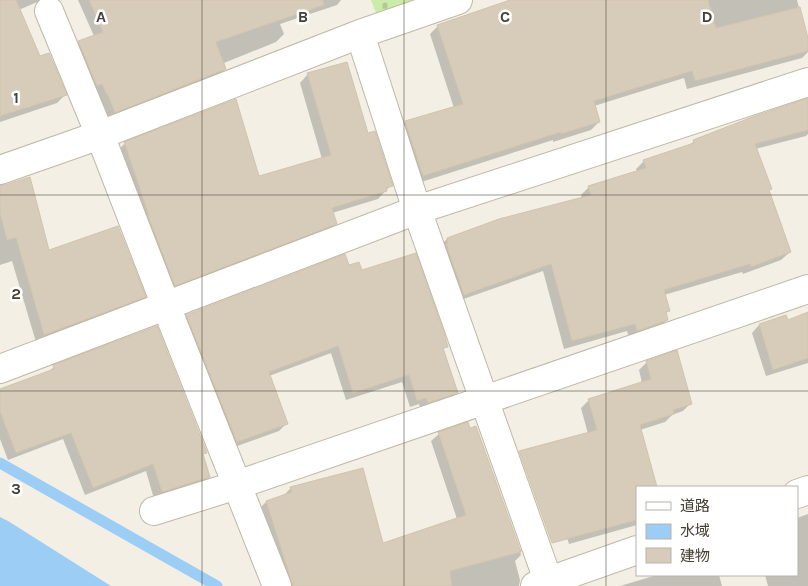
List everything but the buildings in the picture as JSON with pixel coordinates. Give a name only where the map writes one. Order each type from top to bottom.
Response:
[{"type":"street","points":[[0,170],[100,135],[360,34],[458,0]]},
{"type":"street","points":[[49,11],[100,135],[277,586]]},
{"type":"street","points":[[360,34],[545,584],[636,550]]},
{"type":"street","points":[[0,368],[418,210],[808,82]]},
{"type":"street","points":[[154,512],[808,289]]},
{"type":"green space","points":[[371,0],[417,0],[376,13]]},
{"type":"water","points":[[0,517],[8,521],[111,586],[0,586]]},
{"type":"waterway","points":[[0,463],[217,586]]}]
